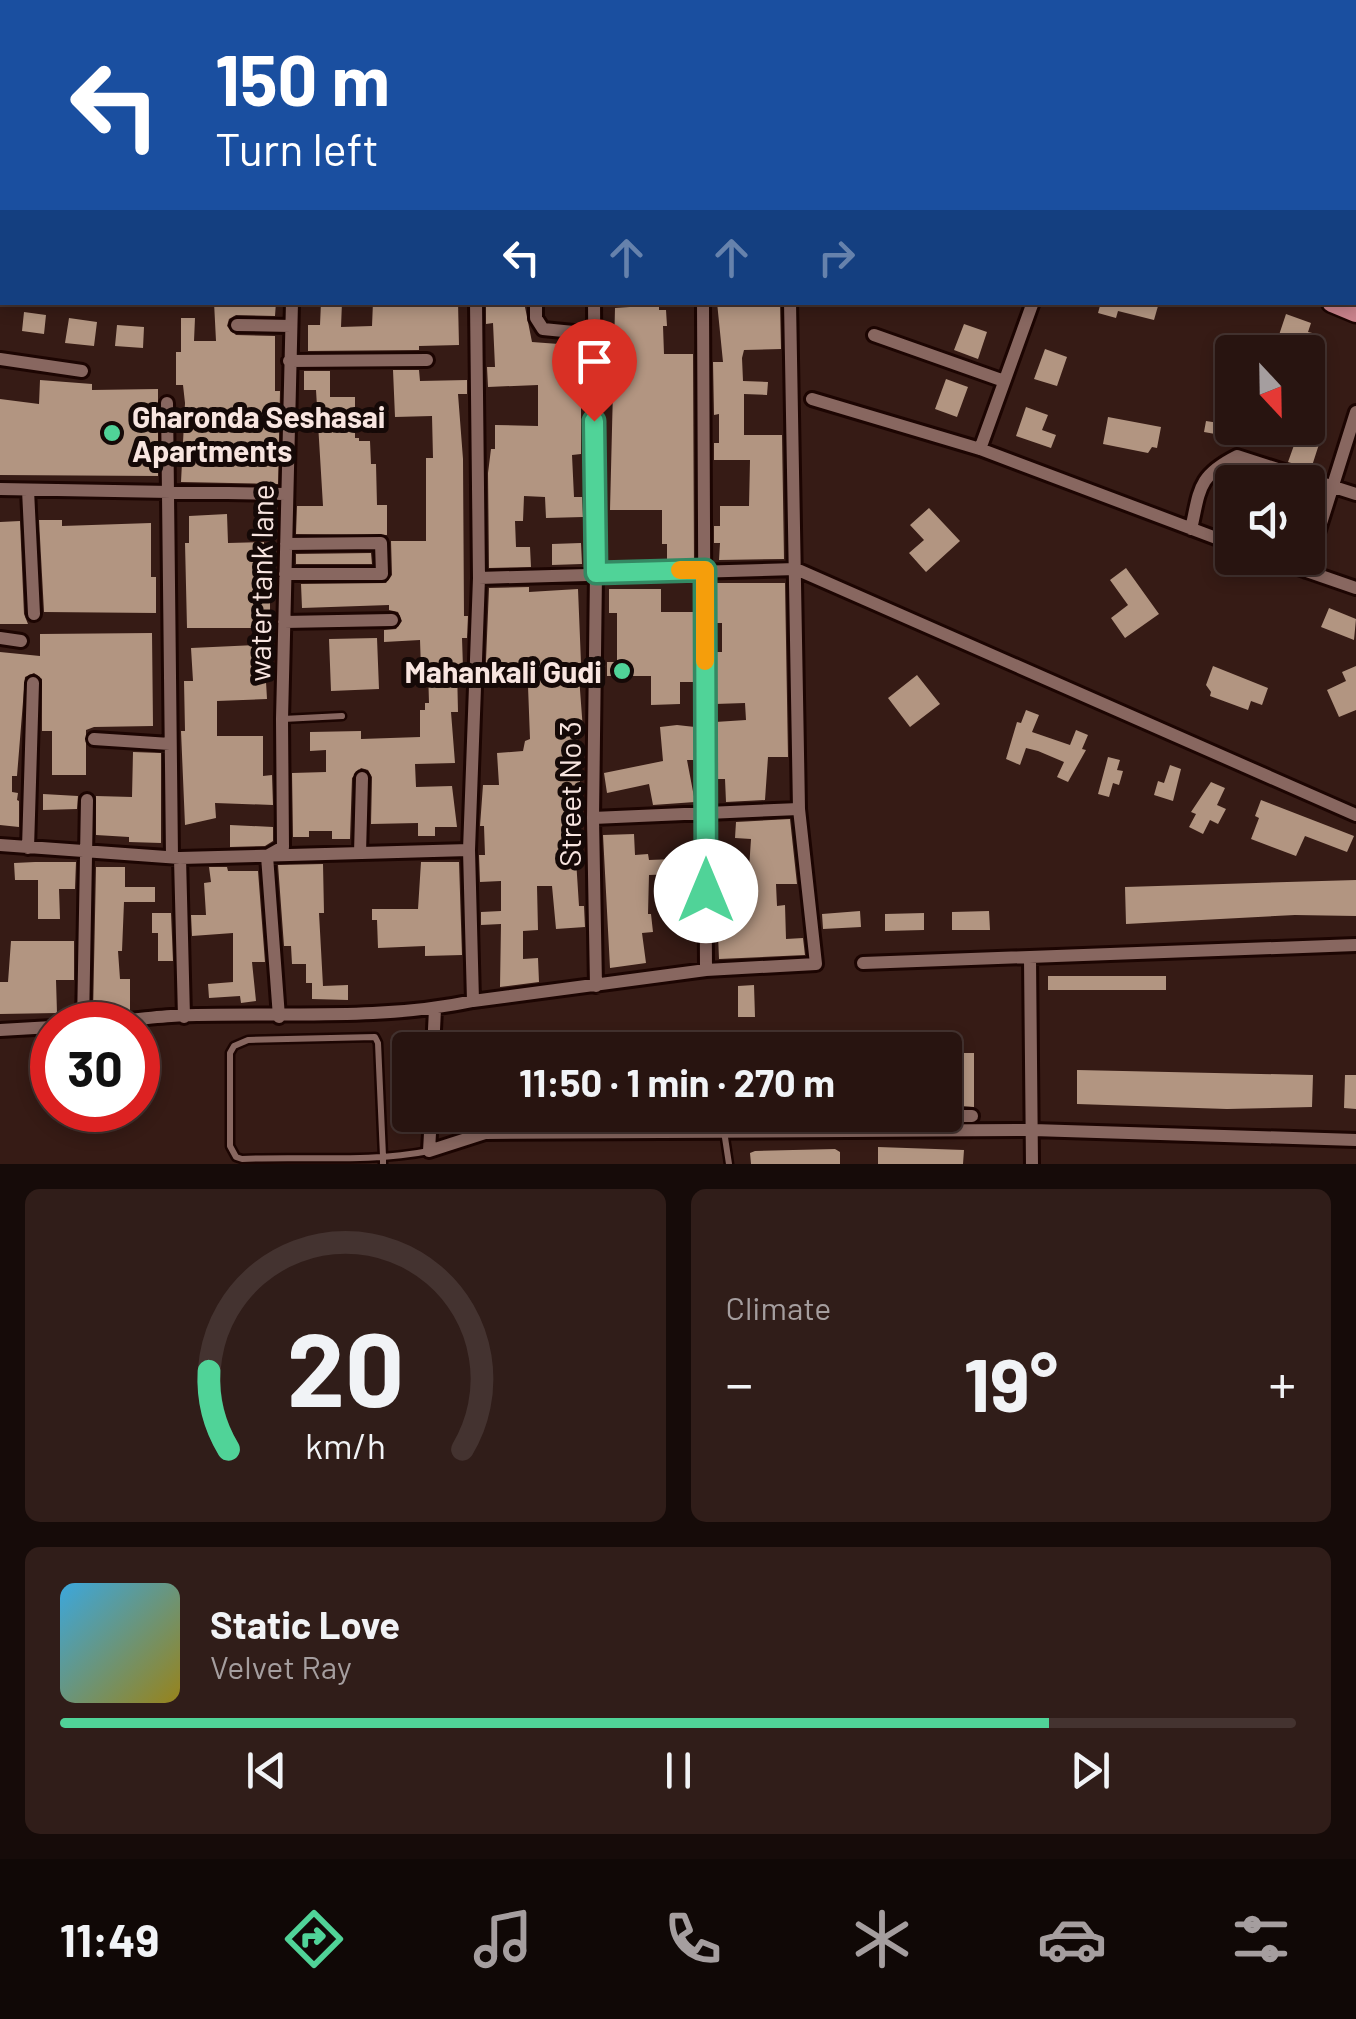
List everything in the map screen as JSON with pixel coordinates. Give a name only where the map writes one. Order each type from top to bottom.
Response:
[{"type":"street","name":"water tank lane","points":[[267,856],[283,847],[282,719],[290,611],[285,574],[292,305]]},
{"type":"street","points":[[472,1001],[469,850],[479,578],[476,305]]},
{"type":"street","points":[[536,305],[536,318],[543,329],[594,334]]},
{"type":"street","name":"Street No 3","points":[[594,305],[596,986]]},
{"type":"street","points":[[703,305],[706,970]]},
{"type":"street","points":[[160,1019],[435,1009],[706,970],[816,964],[799,808],[790,305]]},
{"type":"street","points":[[980,449],[1032,305]]},
{"type":"street","points":[[237,324],[291,326]]},
{"type":"street","points":[[874,335],[1004,381]]},
{"type":"street","points":[[0,358],[82,371]]},
{"type":"street","points":[[290,361],[427,360]]},
{"type":"street","points":[[812,399],[980,449],[1215,538]]},
{"type":"street","points":[[167,403],[170,744],[184,1017]]},
{"type":"street","points":[[1325,515],[1356,412]]},
{"type":"street","points":[[1191,529],[1202,481],[1219,464],[1236,456],[1356,494]]},
{"type":"street","points":[[0,489],[286,494]]},
{"type":"street","points":[[28,490],[34,614]]},
{"type":"street","points":[[286,541],[390,535]]},
{"type":"street","points":[[285,574],[382,574],[381,543],[286,541]]},
{"type":"street","points":[[479,578],[796,569],[1356,814]]},
{"type":"street","points":[[1318,575],[1356,588]]},
{"type":"street","points":[[290,611],[392,620]]},
{"type":"street","points":[[0,638],[21,642]]},
{"type":"street","points":[[28,848],[33,683]]},
{"type":"street","points":[[94,739],[170,744]]},
{"type":"street","points":[[360,853],[362,778]]},
{"type":"street","points":[[82,1002],[88,800]]},
{"type":"street","points":[[593,818],[799,808]]},
{"type":"street","points":[[0,845],[176,858],[469,850]]},
{"type":"street","points":[[267,856],[279,1017]]},
{"type":"street","points":[[863,963],[1356,945]]},
{"type":"street","points":[[1030,958],[1032,1164]]},
{"type":"street","points":[[434,1032],[435,1009]]},
{"type":"street","points":[[0,1030],[30,1028]]},
{"type":"street","points":[[962,1119],[972,1116]]},
{"type":"street","points":[[962,1124],[1356,1140]]},
{"type":"street","points":[[431,1132],[430,1152],[484,1133],[604,1132]]},
{"type":"lane","points":[[282,719],[342,716]]},
{"type":"lane","points":[[383,1160],[376,1037],[248,1040],[234,1046],[230,1053],[230,1146],[236,1157],[383,1160],[430,1152]]},
{"type":"lane","points":[[724,1132],[729,1164]]},
{"type":"building","points":[[214,305],[276,305],[275,316],[236,315],[227,326],[236,335],[275,336],[275,391],[280,391],[278,484],[181,482],[185,403],[183,385],[176,385],[176,352],[181,352],[181,318],[195,318],[194,341],[216,341]]},
{"type":"building","points":[[321,305],[342,305],[341,327],[372,326],[373,305],[458,305],[459,345],[419,346],[419,350],[308,351],[308,325],[320,325]]},
{"type":"building","points":[[486,305],[525,305],[532,342],[572,345],[569,376],[581,376],[581,454],[572,455],[574,497],[582,497],[583,517],[546,518],[545,497],[524,496],[523,521],[515,521],[516,547],[530,547],[531,567],[489,568],[488,473],[491,449],[495,449],[495,425],[538,426],[538,385],[488,387],[487,367],[495,367],[493,323],[486,324]]},
{"type":"building","points":[[659,305],[659,310],[666,310],[664,354],[693,354],[694,562],[667,563],[667,544],[662,544],[662,510],[610,510],[615,308]]},
{"type":"building","points":[[717,305],[780,305],[781,349],[744,350],[742,358],[743,381],[768,382],[767,395],[744,394],[744,435],[782,435],[784,559],[719,560],[720,543],[714,543],[714,526],[720,526],[720,506],[749,506],[750,460],[714,460],[714,443],[719,443],[719,414],[714,415],[713,362],[723,362]]},
{"type":"building","points":[[1100,305],[1158,306],[1154,320],[1118,311],[1116,318],[1098,313]]},
{"type":"building","points":[[24,312],[46,315],[44,334],[22,331]]},
{"type":"building","points":[[1286,314],[1311,323],[1308,332],[1321,335],[1279,335]]},
{"type":"building","points":[[69,318],[97,322],[94,346],[65,343]]},
{"type":"building","points":[[964,324],[987,332],[978,359],[954,350]]},
{"type":"building","points":[[117,325],[144,327],[143,348],[115,346]]},
{"type":"building","points":[[1045,349],[1067,357],[1057,386],[1034,379]]},
{"type":"building","points":[[393,370],[419,370],[420,381],[467,380],[467,394],[458,394],[463,459],[464,616],[468,616],[467,638],[462,638],[463,668],[457,668],[458,712],[451,712],[455,763],[415,764],[416,787],[452,786],[457,827],[435,827],[435,836],[418,836],[418,823],[371,824],[372,777],[361,768],[352,778],[350,839],[332,839],[332,831],[309,831],[309,837],[293,837],[292,773],[326,772],[326,750],[310,751],[310,732],[361,731],[361,739],[420,737],[420,710],[425,710],[425,703],[429,703],[428,669],[421,669],[420,640],[384,642],[384,630],[396,629],[402,621],[398,612],[389,610],[389,605],[302,608],[301,584],[386,583],[392,575],[391,541],[426,541],[426,458],[433,458],[432,416],[395,417]]},
{"type":"building","points":[[304,371],[330,371],[330,397],[355,397],[355,438],[370,441],[371,464],[376,464],[377,505],[387,505],[387,535],[296,534],[297,506],[323,506],[316,390],[304,390]]},
{"type":"building","points":[[946,379],[968,387],[957,417],[935,409]]},
{"type":"building","points":[[40,380],[92,384],[92,390],[158,389],[158,476],[0,475],[0,399],[39,404]]},
{"type":"building","points":[[1026,407],[1048,415],[1042,430],[1056,435],[1051,448],[1016,436]]},
{"type":"building","points":[[1108,417],[1161,427],[1157,448],[1152,447],[1148,453],[1103,444]]},
{"type":"building","points":[[1206,421],[1215,422],[1215,434],[1204,432]]},
{"type":"building","points":[[1294,445],[1319,445],[1312,465],[1288,462]]},
{"type":"building","points":[[929,508],[960,541],[926,572],[909,553],[924,540],[910,525]]},
{"type":"building","points":[[227,514],[228,543],[264,542],[265,574],[273,574],[273,596],[270,647],[264,647],[267,699],[217,701],[217,736],[263,736],[263,776],[272,775],[273,805],[215,803],[216,818],[185,825],[181,731],[185,731],[184,681],[193,681],[191,648],[256,645],[256,628],[187,628],[185,543],[189,543],[189,516]]},
{"type":"building","points":[[39,520],[62,520],[62,526],[151,523],[156,613],[44,612]]},
{"type":"building","points":[[20,521],[24,614],[28,624],[0,624],[0,522]]},
{"type":"building","points":[[581,543],[582,564],[552,565],[552,544]]},
{"type":"building","points":[[371,553],[372,564],[296,564],[296,554]]},
{"type":"building","points":[[1126,568],[1159,614],[1125,638],[1111,618],[1128,605],[1110,580]]},
{"type":"building","points":[[714,583],[785,583],[788,757],[768,757],[765,800],[726,802],[725,779],[718,779],[715,722],[746,720],[745,703],[715,704],[715,652],[722,652],[722,623],[714,623]]},
{"type":"building","points":[[529,587],[529,592],[578,589],[583,730],[577,731],[582,815],[575,816],[575,844],[579,906],[584,906],[585,927],[556,929],[552,886],[537,886],[538,930],[523,931],[523,959],[538,958],[539,982],[500,987],[501,924],[481,925],[481,912],[501,911],[501,881],[480,882],[479,855],[485,855],[484,826],[480,826],[483,785],[499,785],[497,753],[523,751],[525,741],[530,739],[528,686],[485,684],[489,588]]},
{"type":"building","points":[[609,589],[661,589],[661,612],[694,612],[695,682],[680,682],[680,704],[651,705],[651,676],[607,676],[607,662],[617,662],[617,613],[609,613]]},
{"type":"building","points":[[1329,608],[1356,619],[1354,640],[1321,627]]},
{"type":"building","points":[[152,633],[153,726],[86,730],[86,775],[52,775],[52,731],[42,731],[42,679],[34,673],[25,677],[17,776],[12,776],[12,792],[18,793],[19,827],[0,825],[0,652],[40,656],[40,634]]},
{"type":"building","points":[[377,638],[379,689],[331,691],[329,639]]},
{"type":"building","points":[[1213,666],[1268,688],[1262,705],[1251,701],[1248,710],[1210,696],[1206,685]]},
{"type":"building","points":[[1356,666],[1356,710],[1339,717],[1327,690],[1346,681],[1342,672]]},
{"type":"building","points":[[917,675],[940,704],[910,727],[888,698]]},
{"type":"building","points":[[1026,710],[1039,715],[1032,732],[1070,745],[1076,730],[1088,735],[1082,749],[1086,750],[1068,782],[1057,777],[1064,762],[1038,751],[1026,748],[1020,765],[1006,759],[1017,722],[1021,723]]},
{"type":"building","points":[[660,727],[695,727],[695,760],[687,760],[695,802],[653,805],[649,784],[607,793],[604,773],[663,761]]},
{"type":"building","points":[[133,752],[161,753],[161,843],[96,835],[96,796],[132,797]]},
{"type":"building","points":[[1108,757],[1120,760],[1117,770],[1123,771],[1119,785],[1113,783],[1109,797],[1098,794]]},
{"type":"building","points":[[1170,765],[1181,769],[1173,801],[1154,795],[1158,781],[1164,783]]},
{"type":"building","points":[[1211,782],[1225,788],[1217,805],[1226,809],[1218,824],[1210,820],[1203,834],[1189,827],[1196,814],[1191,812]]},
{"type":"building","points":[[43,794],[78,796],[77,809],[43,810]]},
{"type":"building","points":[[1261,800],[1354,836],[1347,852],[1305,836],[1296,856],[1251,839]]},
{"type":"building","points":[[790,819],[797,884],[776,884],[777,906],[785,905],[786,939],[803,938],[805,955],[719,959],[716,888],[728,888],[729,915],[752,914],[748,884],[751,839],[735,838],[736,822]]},
{"type":"building","points":[[230,825],[273,827],[273,841],[265,846],[230,847]]},
{"type":"building","points":[[634,834],[635,855],[648,854],[649,860],[675,859],[676,874],[649,875],[648,914],[653,932],[642,933],[646,963],[610,968],[603,835]]},
{"type":"building","points":[[76,862],[75,889],[59,889],[60,919],[38,919],[38,880],[15,880],[14,863]]},
{"type":"building","points":[[421,862],[459,862],[462,955],[425,956],[425,946],[378,948],[377,920],[372,920],[372,909],[418,909]]},
{"type":"building","points":[[323,864],[324,913],[319,913],[323,986],[348,985],[348,1000],[312,999],[312,983],[306,983],[306,964],[292,964],[291,946],[284,946],[278,865]]},
{"type":"building","points":[[96,867],[125,867],[125,887],[155,887],[155,902],[124,902],[122,951],[118,951],[120,979],[130,979],[130,1002],[93,1002]]},
{"type":"building","points":[[209,867],[258,871],[265,962],[252,962],[256,1001],[241,1003],[240,996],[209,998],[208,984],[233,982],[233,933],[192,936],[191,915],[206,915],[204,883],[211,882]]},
{"type":"building","points":[[1356,880],[1356,916],[1295,915],[1126,924],[1125,887]]},
{"type":"building","points":[[860,911],[861,927],[823,929],[822,914]]},
{"type":"building","points":[[989,911],[990,930],[952,930],[952,912]]},
{"type":"building","points":[[152,913],[171,913],[173,961],[158,961],[158,933],[152,933]]},
{"type":"building","points":[[924,913],[924,930],[885,931],[885,914]]},
{"type":"building","points":[[11,941],[74,941],[74,980],[56,980],[57,1002],[30,1002],[30,1013],[0,1014],[0,982],[8,982]]},
{"type":"building","points":[[1048,976],[1166,976],[1166,990],[1048,990]]},
{"type":"building","points":[[754,985],[755,1017],[738,1017],[738,986]]},
{"type":"building","points":[[962,1053],[974,1053],[974,1107],[962,1106]]},
{"type":"building","points":[[1077,1070],[1313,1075],[1312,1107],[1227,1109],[1077,1104]]},
{"type":"building","points":[[1345,1075],[1356,1075],[1356,1109],[1344,1108]]},
{"type":"building","points":[[878,1147],[964,1150],[963,1164],[878,1164]]},
{"type":"building","points":[[755,1151],[840,1152],[840,1164],[751,1164],[750,1153]]},
{"type":"slow traffic","points":[[680,570],[705,570],[705,661]]},
{"type":"place","name":"Gharonda Seshasai Apartments","points":[[112,433]]},
{"type":"place","name":"Mahankali Gudi","points":[[622,671]]},
{"type":"route","points":[[594,421],[596,573],[705,570],[706,891]]}]
